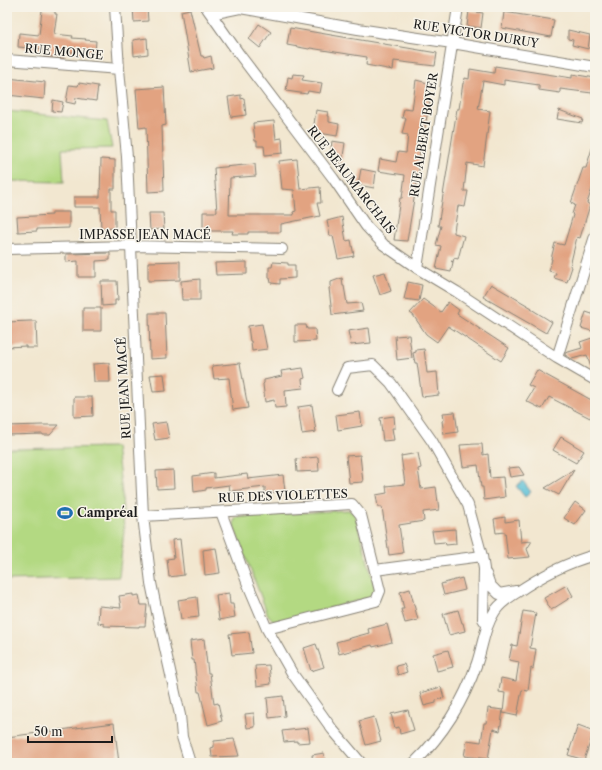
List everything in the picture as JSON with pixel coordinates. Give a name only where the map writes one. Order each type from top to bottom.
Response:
[{"type":"street","name":"RUE JEAN MACÉ","points":[[115,7],[127,157],[143,516],[151,583],[158,622],[180,716],[182,737],[190,763]]},
{"type":"street","name":"RUE ALBERT BOYER","points":[[417,268],[458,7]]},
{"type":"street","name":"RUE VICTOR DURUY","points":[[209,10],[240,8],[358,29],[595,67]]},
{"type":"street","name":"RUE BEAUMARCHAIS","points":[[209,10],[262,85],[333,178],[366,226],[384,245],[417,268],[457,292],[557,358],[595,380]]},
{"type":"street","name":"RUE MONGE","points":[[7,60],[119,69]]},
{"type":"street","points":[[557,358],[595,236]]},
{"type":"street","name":"IMPASSE JEAN MACÉ","points":[[7,249],[131,246],[282,249]]},
{"type":"street","points":[[337,390],[347,368],[373,365],[391,383],[432,441],[468,506],[482,556],[484,569],[484,619],[487,625]]},
{"type":"street","name":"RUE DES VIOLETTES","points":[[143,516],[352,504],[361,515],[375,570],[380,591],[376,601],[267,629]]},
{"type":"street","points":[[221,512],[247,582],[267,629],[292,673],[332,729],[361,763]]},
{"type":"street","points":[[415,763],[438,736],[456,711],[471,680],[478,661],[487,625],[496,609],[506,600],[544,574],[578,559],[595,555]]},
{"type":"street","points":[[375,570],[482,556]]},
{"type":"street","points":[[484,569],[490,585],[499,594],[520,590]]},
{"type":"street","points":[[484,603],[496,609]]},
{"type":"green space","points":[[7,111],[107,121],[112,148],[62,149],[64,182],[9,181],[9,196],[7,196]]},
{"type":"green space","name":"Campréal","points":[[116,447],[122,494],[124,531],[119,577],[7,580],[7,449]]},
{"type":"green space","points":[[348,510],[355,514],[375,588],[375,593],[372,597],[281,621],[274,621],[268,615],[234,527],[234,521],[237,517]]},
{"type":"water","points":[[523,481],[531,492],[525,497],[516,486]]},
{"type":"building","points":[[133,7],[147,7],[148,21],[134,22]]},
{"type":"building","points":[[190,9],[201,56],[204,58],[211,56],[213,68],[191,72],[181,11]]},
{"type":"building","points":[[42,10],[55,11],[55,14],[57,14],[54,34],[96,41],[95,52],[85,52],[84,54],[65,51],[64,58],[43,56],[44,49],[18,47],[19,33],[39,35]]},
{"type":"building","points":[[469,11],[483,13],[481,28],[467,26]]},
{"type":"building","points":[[504,12],[554,20],[551,37],[502,28]]},
{"type":"building","points":[[259,24],[271,32],[260,48],[249,39]]},
{"type":"building","points":[[290,28],[437,53],[435,66],[394,61],[393,70],[366,65],[367,57],[287,45]]},
{"type":"building","points":[[568,30],[590,35],[588,49],[572,45],[573,40],[568,39]]},
{"type":"building","points":[[147,38],[148,54],[134,56],[133,40]]},
{"type":"building","points":[[495,66],[572,78],[572,74],[595,78],[592,93],[560,89],[560,93],[539,90],[539,85],[504,80],[504,85],[483,81],[478,109],[490,111],[483,166],[467,163],[464,191],[468,191],[465,207],[458,206],[454,231],[454,233],[464,236],[458,259],[454,258],[451,272],[436,269],[441,246],[436,245],[441,226],[438,226],[457,109],[459,109],[463,83],[465,78],[469,79],[470,69],[494,73]]},
{"type":"building","points":[[293,74],[304,75],[302,80],[322,83],[320,93],[308,91],[307,94],[286,91],[288,77],[292,78]]},
{"type":"building","points":[[7,78],[45,82],[44,99],[7,95]]},
{"type":"building","points":[[416,80],[428,83],[426,100],[430,101],[419,157],[421,157],[407,241],[394,240],[405,175],[378,171],[380,159],[396,162],[398,152],[406,153],[408,135],[402,134],[406,118],[402,118],[404,109],[412,110]]},
{"type":"building","points":[[79,83],[98,86],[96,101],[76,98],[75,104],[66,102],[69,85],[78,86]]},
{"type":"building","points":[[164,87],[166,125],[162,126],[164,191],[148,192],[146,127],[139,128],[136,89]]},
{"type":"building","points":[[241,95],[241,99],[244,98],[246,115],[231,117],[228,97]]},
{"type":"building","points":[[53,100],[63,102],[61,112],[52,111]]},
{"type":"building","points":[[316,110],[328,112],[327,116],[329,116],[329,122],[339,124],[337,136],[313,132]]},
{"type":"building","points":[[559,110],[583,119],[582,123],[557,119]]},
{"type":"building","points":[[274,121],[276,139],[282,138],[283,153],[265,155],[264,146],[257,146],[257,141],[255,141],[253,123]]},
{"type":"building","points":[[332,141],[345,143],[342,163],[332,161],[333,157],[330,156]]},
{"type":"building","points":[[593,145],[595,145],[595,186],[593,186],[587,203],[590,205],[580,238],[577,237],[570,266],[572,267],[567,282],[554,278],[556,273],[549,271],[551,259],[555,243],[564,245],[575,205],[571,203],[583,168],[586,168]]},
{"type":"building","points":[[101,159],[115,160],[115,189],[111,189],[111,210],[115,210],[115,228],[101,229],[100,207],[74,207],[74,197],[100,197]]},
{"type":"building","points":[[297,159],[300,189],[320,187],[321,203],[317,203],[320,216],[281,224],[281,232],[248,232],[248,234],[232,234],[233,231],[203,231],[203,212],[217,212],[214,168],[255,164],[256,176],[230,178],[229,215],[294,215],[293,212],[296,211],[294,190],[282,189],[279,161]]},
{"type":"building","points":[[361,169],[376,172],[374,188],[358,185]]},
{"type":"building","points":[[52,212],[69,212],[69,228],[37,229],[37,231],[18,232],[17,217],[52,215]]},
{"type":"building","points":[[149,213],[163,213],[164,229],[150,230]]},
{"type":"building","points":[[342,217],[346,241],[351,240],[354,256],[338,259],[333,236],[330,236],[327,221]]},
{"type":"building","points":[[110,253],[110,260],[96,261],[96,277],[78,277],[78,261],[66,262],[66,254]]},
{"type":"building","points":[[180,261],[180,280],[148,281],[148,262]]},
{"type":"building","points":[[247,262],[247,274],[216,275],[215,263]]},
{"type":"building","points":[[273,262],[295,265],[295,278],[280,279],[280,284],[271,283],[269,278],[269,267],[272,267]]},
{"type":"building","points":[[385,272],[391,291],[380,295],[373,275]]},
{"type":"building","points":[[342,278],[347,304],[361,303],[363,311],[332,315],[329,288],[331,287],[331,282]]},
{"type":"building","points":[[200,279],[200,300],[182,300],[181,281]]},
{"type":"building","points":[[101,281],[117,281],[118,300],[115,300],[115,305],[102,306]]},
{"type":"building","points":[[408,282],[422,285],[419,301],[404,299]]},
{"type":"building","points":[[491,284],[532,308],[531,309],[552,322],[546,333],[483,297]]},
{"type":"building","points":[[423,299],[441,312],[448,302],[459,310],[457,314],[509,348],[501,361],[448,326],[437,342],[426,334],[410,313]]},
{"type":"building","points":[[83,308],[101,308],[101,331],[83,331]]},
{"type":"building","points":[[586,312],[595,315],[595,332],[581,328]]},
{"type":"building","points":[[149,313],[165,313],[167,358],[150,359]]},
{"type":"building","points":[[36,321],[37,348],[26,348],[26,346],[7,347],[7,322]]},
{"type":"building","points":[[262,324],[267,349],[252,351],[248,326]]},
{"type":"building","points":[[295,325],[306,325],[307,329],[315,329],[316,341],[295,342]]},
{"type":"building","points":[[369,328],[371,343],[351,345],[348,331]]},
{"type":"building","points":[[409,335],[412,358],[397,360],[395,336]]},
{"type":"building","points":[[595,337],[595,372],[592,371],[587,355],[572,359],[565,355],[565,353],[582,348],[580,342]]},
{"type":"building","points":[[424,349],[427,373],[437,372],[439,395],[422,397],[417,363],[415,363],[413,353],[416,352],[416,350]]},
{"type":"building","points":[[109,363],[110,382],[94,382],[93,364]]},
{"type":"building","points":[[240,363],[248,408],[233,410],[229,378],[214,379],[212,366]]},
{"type":"building","points":[[303,368],[305,378],[302,379],[303,388],[285,390],[286,407],[275,408],[274,400],[265,402],[264,380],[282,376],[281,371]]},
{"type":"building","points":[[537,370],[595,402],[595,409],[590,418],[549,397],[542,409],[526,401],[534,388],[528,385]]},
{"type":"building","points":[[164,374],[166,391],[153,392],[150,375]]},
{"type":"building","points":[[74,397],[92,397],[93,416],[74,417]]},
{"type":"building","points":[[312,405],[316,432],[302,434],[298,407]]},
{"type":"building","points":[[360,412],[362,426],[338,430],[336,415]]},
{"type":"building","points":[[455,412],[458,432],[444,434],[442,421],[444,420],[443,413]]},
{"type":"building","points":[[394,416],[395,428],[392,428],[394,440],[383,441],[380,418]]},
{"type":"building","points":[[166,422],[169,438],[155,440],[152,424]]},
{"type":"building","points":[[59,425],[50,435],[7,435],[7,426]]},
{"type":"building","points":[[561,437],[584,451],[576,463],[553,450]]},
{"type":"building","points":[[482,444],[483,455],[488,454],[490,478],[503,477],[505,497],[484,500],[483,487],[481,487],[478,465],[463,467],[460,445]]},
{"type":"building","points":[[418,453],[421,468],[418,469],[421,489],[436,487],[439,510],[423,512],[424,521],[399,525],[403,553],[389,555],[382,507],[378,507],[376,495],[387,493],[386,486],[405,484],[401,456]]},
{"type":"building","points":[[360,455],[363,482],[349,483],[346,456]]},
{"type":"building","points":[[318,457],[319,471],[297,472],[296,459]]},
{"type":"building","points":[[519,467],[524,475],[510,477],[508,468]]},
{"type":"building","points":[[173,470],[174,488],[157,489],[156,471]]},
{"type":"building","points":[[574,470],[559,495],[545,488]]},
{"type":"building","points":[[214,473],[214,478],[247,474],[248,479],[283,475],[285,491],[265,493],[265,487],[230,491],[229,485],[206,488],[206,490],[194,492],[193,476]]},
{"type":"building","points":[[575,502],[586,510],[575,525],[564,518]]},
{"type":"building","points":[[505,517],[505,522],[519,520],[521,542],[532,541],[527,549],[530,557],[508,559],[505,532],[496,533],[494,519]]},
{"type":"building","points":[[455,529],[456,544],[446,545],[445,542],[434,543],[432,531]]},
{"type":"building","points":[[180,539],[184,575],[169,577],[167,559],[174,558],[172,540]]},
{"type":"building","points":[[216,548],[220,573],[205,575],[203,550]]},
{"type":"building","points":[[462,578],[465,590],[444,595],[441,584]]},
{"type":"building","points":[[567,585],[573,596],[551,610],[544,598]]},
{"type":"building","points":[[410,589],[418,620],[405,623],[401,609],[404,609],[400,592]]},
{"type":"building","points":[[229,593],[230,604],[233,604],[235,617],[219,620],[216,595]]},
{"type":"building","points":[[133,594],[133,596],[139,595],[141,605],[147,605],[145,626],[104,626],[104,624],[98,623],[99,606],[121,608],[119,596]]},
{"type":"building","points":[[197,597],[199,617],[181,619],[178,600]]},
{"type":"building","points":[[458,610],[465,631],[449,635],[443,614]]},
{"type":"building","points":[[523,611],[536,613],[530,648],[536,649],[533,669],[531,668],[528,691],[522,690],[517,716],[503,713],[505,693],[499,692],[501,678],[516,681],[519,662],[509,660],[512,645],[517,646]]},
{"type":"building","points":[[387,624],[392,642],[373,647],[372,645],[339,654],[336,642],[369,633],[368,629]]},
{"type":"building","points":[[249,632],[252,653],[232,655],[229,634]]},
{"type":"building","points":[[204,639],[208,673],[210,673],[214,704],[218,703],[222,721],[208,725],[200,692],[198,692],[190,641]]},
{"type":"building","points":[[316,644],[324,667],[311,671],[304,648]]},
{"type":"building","points":[[448,650],[453,667],[437,671],[433,654]]},
{"type":"building","points":[[404,664],[407,672],[398,675],[396,666]]},
{"type":"building","points":[[269,665],[271,684],[257,686],[255,666]]},
{"type":"building","points":[[441,687],[444,698],[436,700],[436,703],[424,706],[420,693]]},
{"type":"building","points":[[283,696],[285,716],[269,718],[267,698]]},
{"type":"building","points":[[488,708],[503,710],[500,731],[493,729],[488,759],[464,756],[467,740],[481,742]]},
{"type":"building","points":[[408,710],[414,730],[400,734],[399,727],[395,728],[391,714]]},
{"type":"building","points":[[254,713],[255,727],[247,728],[245,714]]},
{"type":"building","points":[[374,717],[381,741],[366,745],[359,721]]},
{"type":"building","points":[[114,723],[119,763],[7,763],[7,737]]},
{"type":"building","points":[[578,725],[594,731],[584,760],[568,755]]},
{"type":"building","points":[[308,728],[310,742],[284,742],[282,731]]},
{"type":"building","points":[[234,739],[239,756],[212,757],[211,748],[214,747],[214,741]]},
{"type":"building","points":[[324,753],[325,763],[313,763],[312,755]]},
{"type":"place","name":"Campréal","points":[[65,513]]}]
